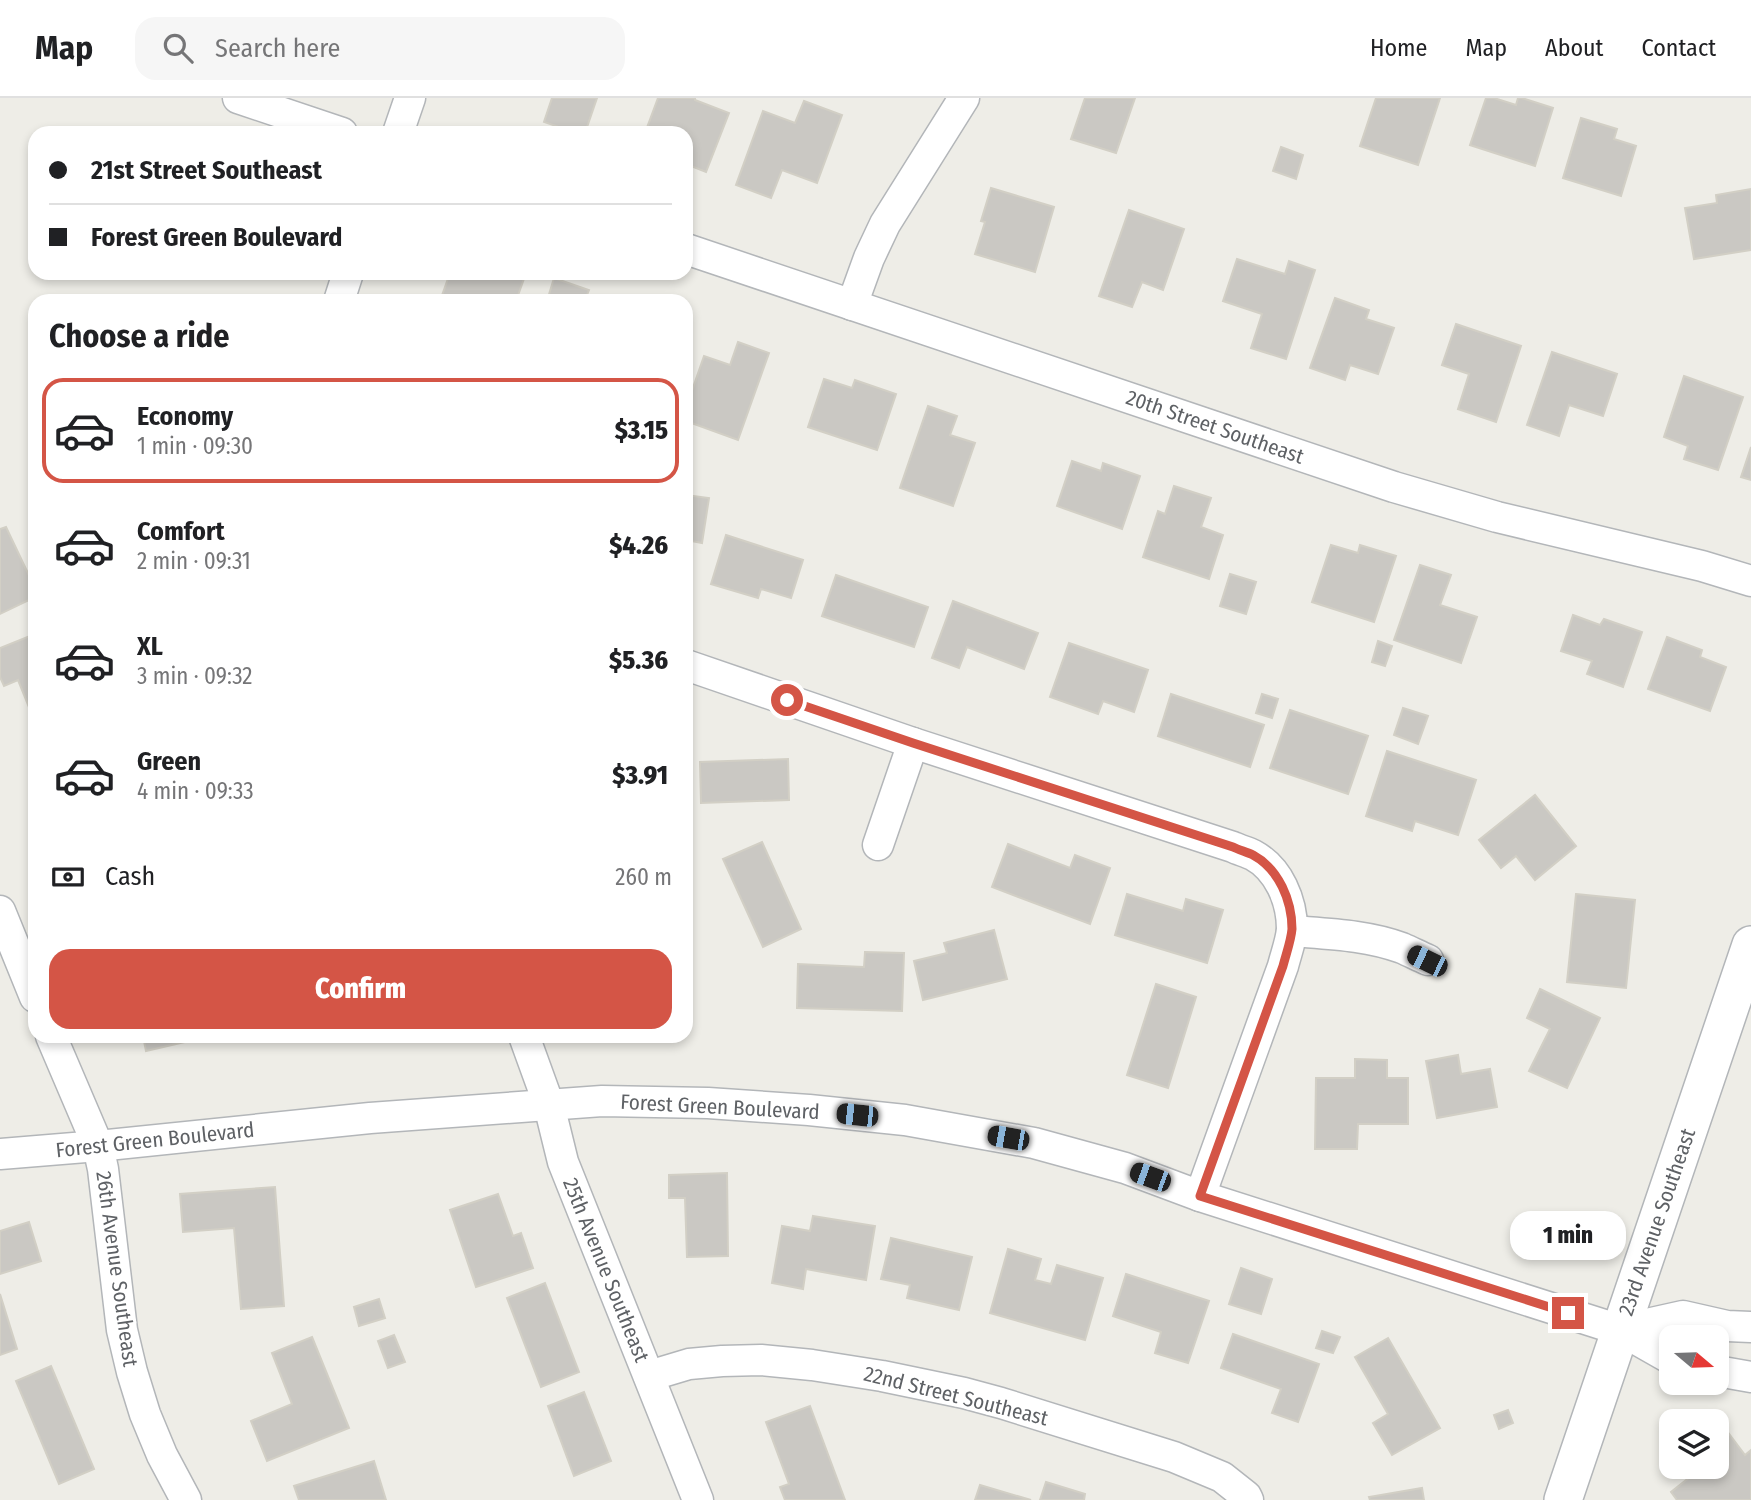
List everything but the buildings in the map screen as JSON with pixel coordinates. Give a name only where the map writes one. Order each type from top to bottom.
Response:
[{"type":"street","points":[[238,98],[321,126]]},
{"type":"street","points":[[400,126],[410,98]]},
{"type":"street","points":[[852,304],[884,224],[964,98]]},
{"type":"street","name":"20th Street Southeast","points":[[693,251],[1394,487],[1497,517],[1702,566],[1751,581]]},
{"type":"street","points":[[693,667],[913,743],[1233,847],[1254,856],[1270,869],[1282,885],[1289,905],[1292,931],[1283,966],[1200,1196]]},
{"type":"street","points":[[878,845],[913,743]]},
{"type":"street","points":[[0,911],[28,980]]},
{"type":"street","points":[[1292,931],[1351,936],[1382,942],[1404,949],[1427,961]]},
{"type":"street","name":"23rd Avenue Southeast","points":[[1563,1500],[1751,945]]},
{"type":"street","name":"26th Avenue Southeast","points":[[54,1043],[98,1146],[122,1330],[132,1373],[162,1455],[186,1500]]},
{"type":"street","name":"25th Avenue Southeast","points":[[527,1043],[549,1105],[563,1162],[698,1500]]},
{"type":"street","name":"Forest Green Boulevard","points":[[0,1153],[98,1146],[370,1118],[602,1101],[809,1110],[905,1120],[1034,1143],[1125,1168],[1200,1196],[1620,1330]]},
{"type":"street","points":[[1620,1330],[1683,1316],[1727,1326],[1751,1327]]},
{"type":"street","points":[[1620,1330],[1659,1352]]},
{"type":"street","name":"22nd Street Southeast","points":[[649,1377],[689,1364],[761,1360],[882,1376],[1001,1403],[1174,1457],[1222,1477],[1248,1500]]},
{"type":"street","points":[[1729,1373],[1751,1377]]},
{"type":"route","points":[[787,700],[1254,856],[1270,869],[1282,885],[1289,905],[1292,931],[1283,966],[1200,1196],[1568,1313]]}]
